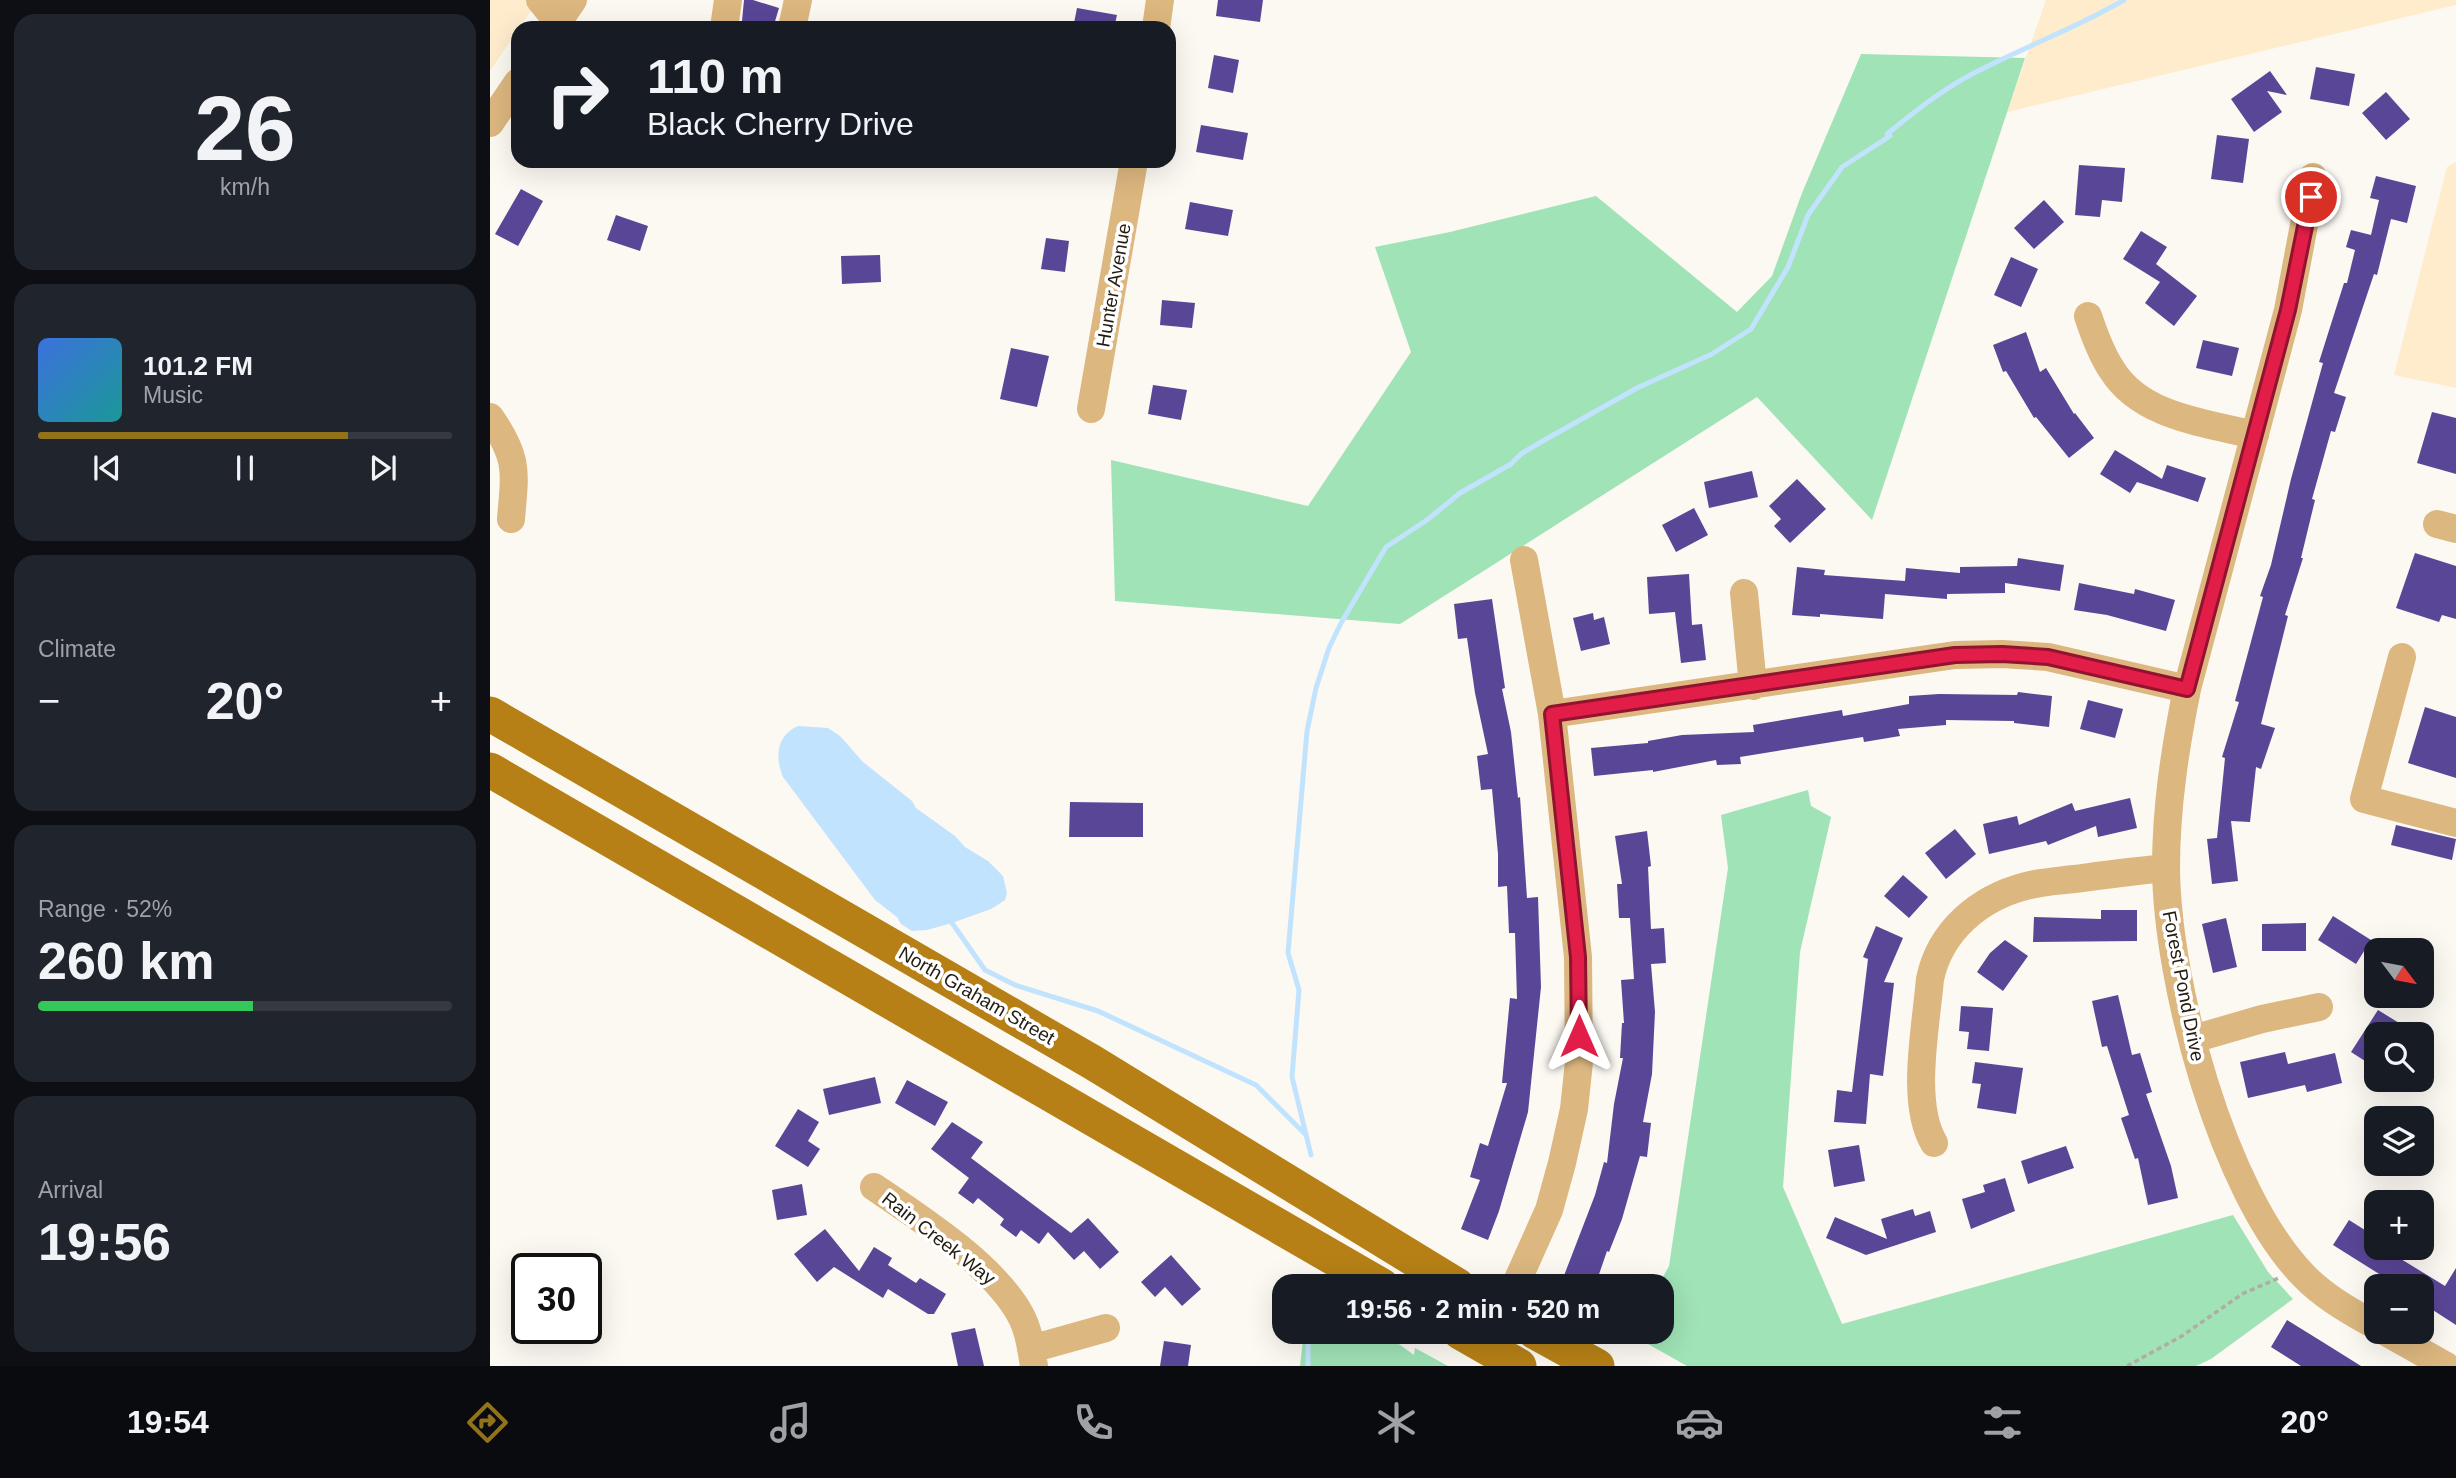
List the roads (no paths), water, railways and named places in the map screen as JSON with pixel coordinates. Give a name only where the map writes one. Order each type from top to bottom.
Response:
[{"type":"main road","name":"North Graham Street","points":[[490,714],[1092,1062],[1438,1274]]},
{"type":"main road","points":[[490,770],[1361,1274]]},
{"type":"main road","points":[[1481,1344],[1519,1366]]},
{"type":"main road","points":[[1557,1344],[1597,1366]]},
{"type":"street","points":[[540,0],[562,17]]},
{"type":"street","points":[[725,21],[728,0]]},
{"type":"street","points":[[794,21],[798,0]]},
{"type":"street","points":[[1157,21],[1160,0]]},
{"type":"street","points":[[490,123],[511,92]]},
{"type":"street","name":"Hunter Avenue","points":[[1091,408],[1133,168]]},
{"type":"street","name":"Forest Pond Drive","points":[[2313,177],[2288,310],[2187,689],[2168,795],[2166,868],[2173,946],[2193,1039],[2209,1097],[2235,1166],[2286,1256],[2319,1291],[2364,1319]]},
{"type":"street","points":[[2088,316],[2112,372],[2146,402],[2173,414],[2255,436]]},
{"type":"street","points":[[490,417],[507,441],[515,469],[511,519]]},
{"type":"street","points":[[1521,1274],[1549,1210],[1562,1163],[1574,1109],[1579,1062],[1578,957],[1552,714],[1524,560]]},
{"type":"street","points":[[1744,593],[1753,686]]},
{"type":"street","points":[[1552,714],[1955,655],[2048,657],[2187,689]]},
{"type":"street","points":[[2402,657],[2364,799],[2456,823]]},
{"type":"street","points":[[1934,1143],[1926,1130],[1920,1097],[1930,979],[1941,947],[1958,923],[1999,895],[2026,886],[2166,868]]},
{"type":"street","points":[[2193,1039],[2262,1019],[2319,1007]]},
{"type":"street","name":"Rain Creek Way","points":[[874,1187],[913,1213],[993,1277],[1021,1315],[1028,1330],[1033,1358]]},
{"type":"street","points":[[1033,1358],[1106,1328]]},
{"type":"street","points":[[2407,1344],[2446,1366]]},
{"type":"water","points":[[798,726],[828,728],[840,736],[863,762],[912,801],[916,808],[955,836],[965,847],[988,861],[1003,876],[1007,893],[1005,900],[991,909],[927,930],[912,931],[901,924],[897,917],[875,900],[783,777],[778,755],[781,741]]},
{"type":"waterway","points":[[1311,1155],[1292,1077],[1299,990],[1288,953],[1307,731],[1316,688],[1329,648],[1386,547],[1427,520],[1460,493],[1511,464],[1521,454],[1541,442],[1637,388],[1712,354],[1751,329],[1788,267],[1808,215],[1842,167],[1890,136],[1887,134],[1908,117],[1962,79],[2124,0]]},
{"type":"waterway","points":[[952,923],[985,970],[1015,985],[1098,1011],[1256,1085],[1304,1133]]},
{"type":"waterway","points":[[1308,1344],[1308,1366]]}]
